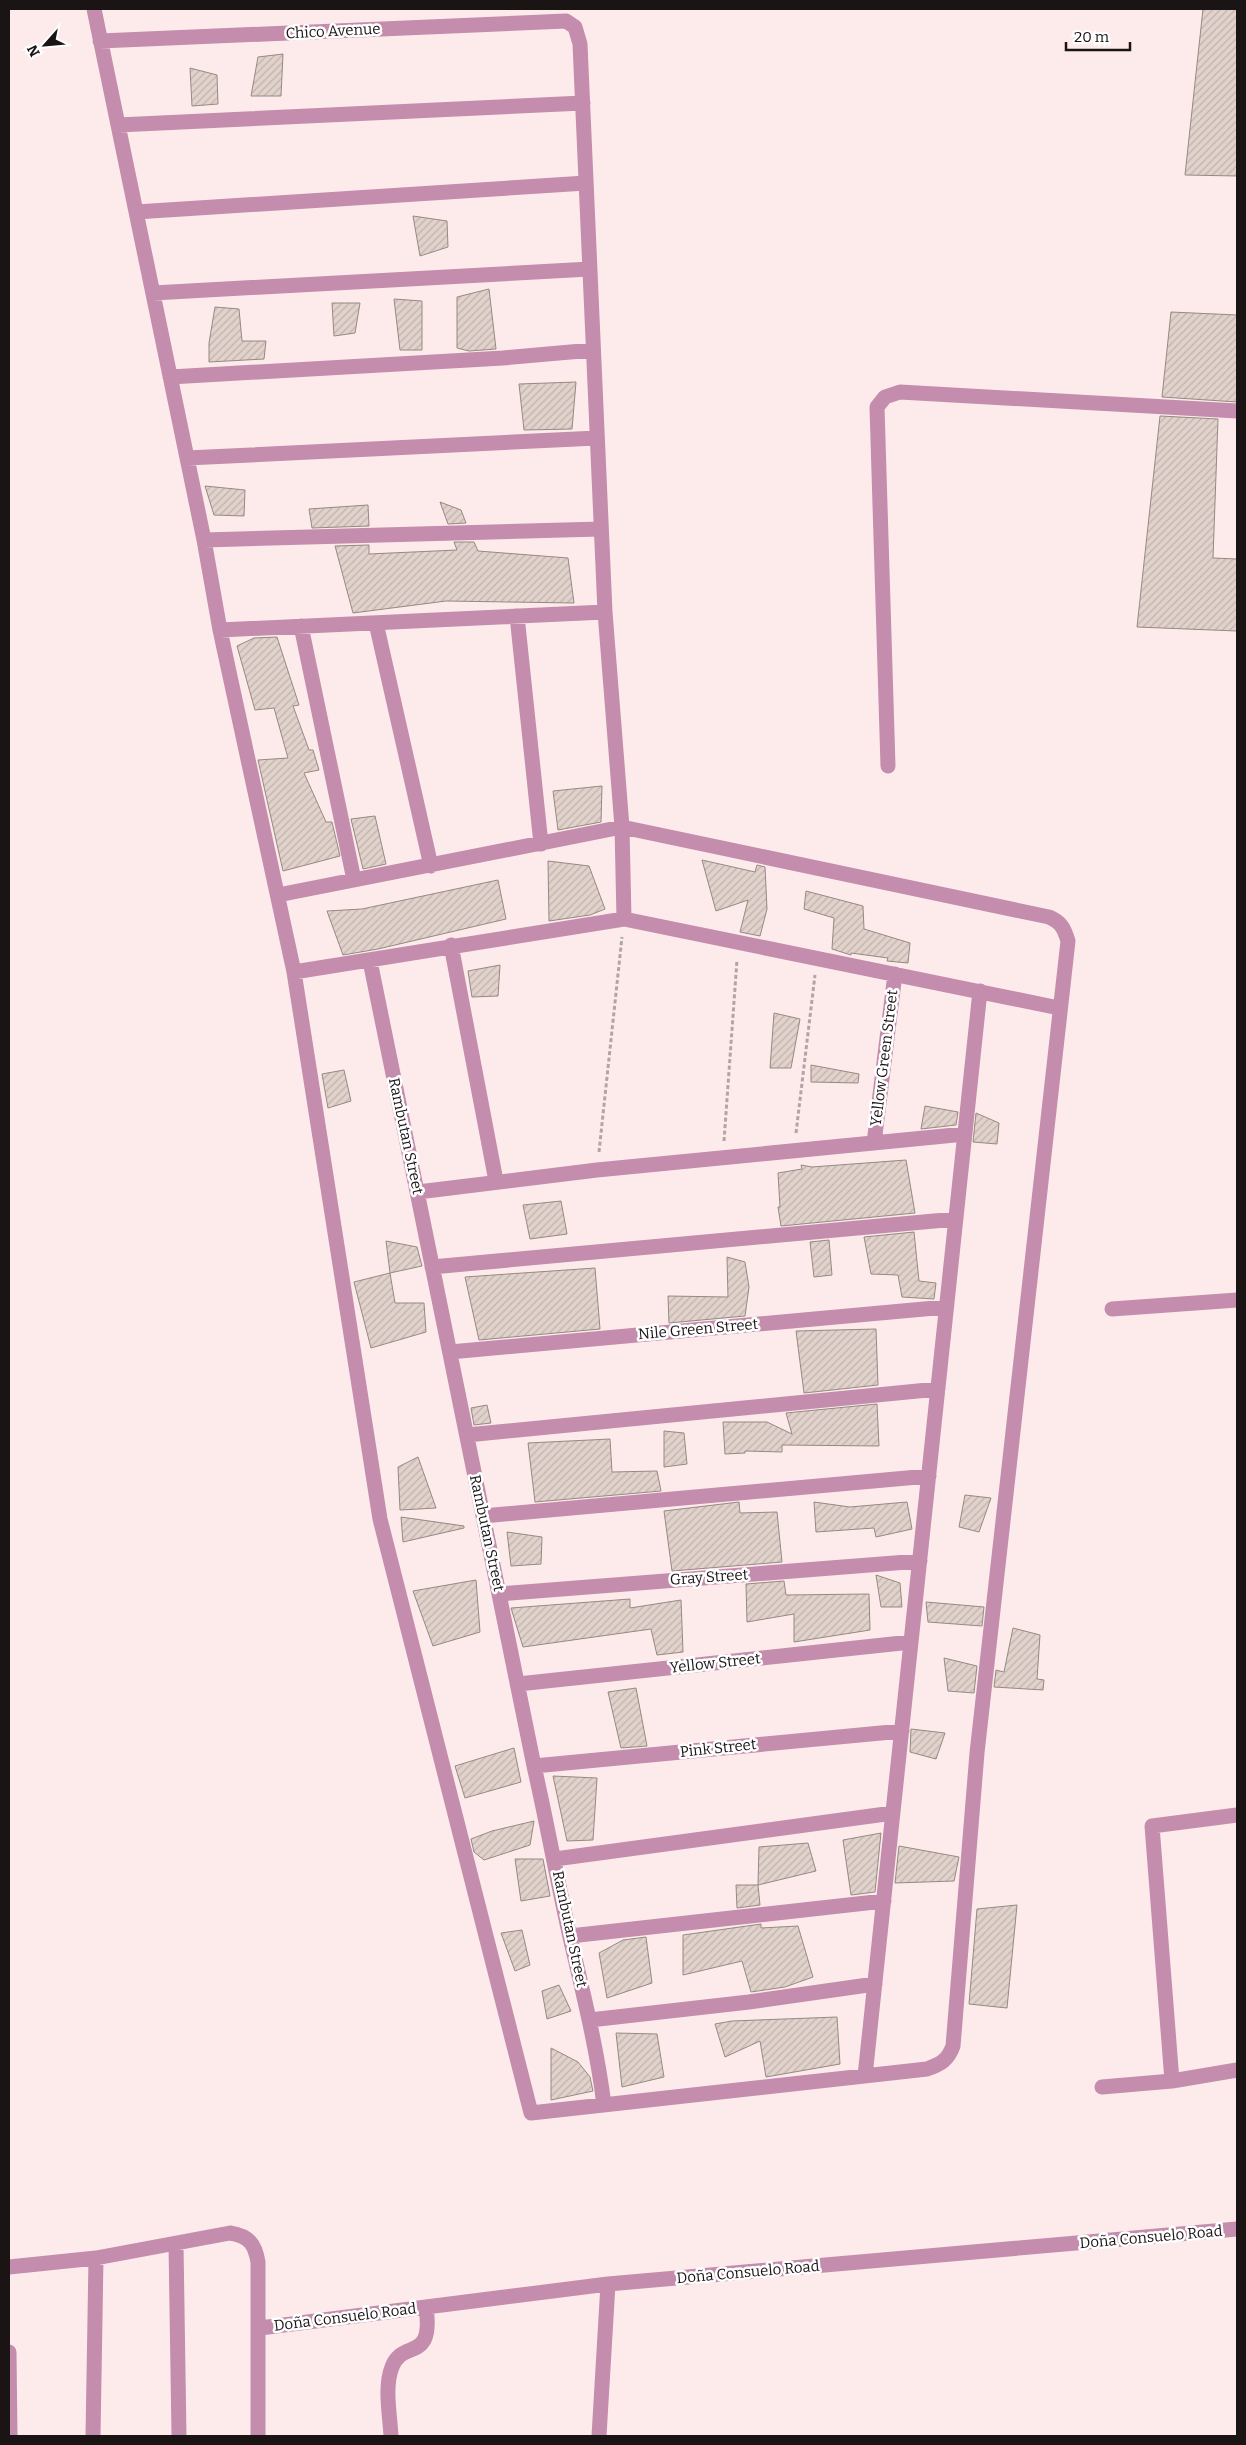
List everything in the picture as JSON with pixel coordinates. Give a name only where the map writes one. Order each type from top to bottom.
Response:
[{"type":"street","points":[[94,9],[204,540],[220,630],[294,972],[380,1518],[532,2114],[928,2069],[942,2064],[949,2056],[953,2046],[978,1743],[1068,941],[1064,929],[1057,921],[622,827],[430,866],[278,894]]},
{"type":"street","name":"Chico Avenue","points":[[100,41],[566,21],[572,22],[578,34],[582,104]]},
{"type":"street","points":[[118,125],[582,104],[605,612],[622,827],[624,919]]},
{"type":"street","points":[[136,212],[586,183]]},
{"type":"street","points":[[152,293],[590,269]]},
{"type":"street","points":[[170,377],[503,358],[593,350]]},
{"type":"street","points":[[888,766],[877,407],[885,397],[900,392],[1237,411]]},
{"type":"street","points":[[187,458],[597,438]]},
{"type":"street","points":[[204,540],[601,530]]},
{"type":"street","points":[[220,630],[605,612]]},
{"type":"street","points":[[517,616],[541,844]]},
{"type":"street","points":[[376,623],[430,866]]},
{"type":"street","points":[[300,626],[354,880]]},
{"type":"street","points":[[294,972],[624,919],[1059,1008]]},
{"type":"street","points":[[451,946],[496,1181]]},
{"type":"street","name":"Rambutan Street","points":[[370,961],[534,1766],[590,2020],[604,2105]]},
{"type":"street","name":"Yellow Green Street","points":[[874,1142],[895,974]]},
{"type":"street","points":[[865,2076],[980,991]]},
{"type":"street","points":[[418,1192],[597,1170],[965,1134]]},
{"type":"street","points":[[432,1267],[956,1220]]},
{"type":"street","points":[[1112,1309],[1237,1300]]},
{"type":"street","name":"Nile Green Street","points":[[450,1352],[946,1306]]},
{"type":"street","points":[[467,1435],[938,1389]]},
{"type":"street","points":[[483,1516],[929,1476]]},
{"type":"street","name":"Gray Street","points":[[499,1594],[920,1561]]},
{"type":"street","name":"Yellow Street","points":[[518,1684],[911,1642]]},
{"type":"street","name":"Pink Street","points":[[534,1766],[902,1731]]},
{"type":"street","points":[[556,1859],[893,1813]]},
{"type":"street","points":[[1172,2080],[1152,1826],[1237,1815]]},
{"type":"street","points":[[570,1936],[884,1901]]},
{"type":"street","points":[[590,2020],[749,2002],[875,1984]]},
{"type":"street","points":[[1102,2088],[1237,2070]]},
{"type":"street","name":"Doña Consuelo Road","points":[[260,2328],[608,2284],[1237,2229]]},
{"type":"street","points":[[9,2267],[96,2258],[230,2233],[242,2235],[251,2241],[258,2262],[260,2328],[258,2436]]},
{"type":"street","points":[[176,2244],[179,2436]]},
{"type":"street","points":[[93,2436],[96,2258]]},
{"type":"street","points":[[599,2436],[608,2284]]},
{"type":"street","points":[[391,2436],[389,2375],[392,2364],[402,2354],[420,2345],[427,2336],[426,2307]]},
{"type":"street","points":[[9,2352],[10,2436]]},
{"type":"path","points":[[597,1170],[624,919]]},
{"type":"path","points":[[723,1157],[738,942]]},
{"type":"path","points":[[794,1150],[817,958]]},
{"type":"building","points":[[1203,9],[1237,9],[1237,176],[1185,175]]},
{"type":"building","points":[[283,54],[281,96],[251,96],[258,57]]},
{"type":"building","points":[[190,68],[217,75],[218,104],[192,106]]},
{"type":"building","points":[[413,216],[447,221],[448,247],[420,256]]},
{"type":"building","points":[[489,289],[496,349],[469,351],[457,348],[457,297]]},
{"type":"building","points":[[394,299],[422,301],[422,350],[400,350]]},
{"type":"building","points":[[332,303],[360,303],[355,333],[334,336]]},
{"type":"building","points":[[215,307],[239,309],[242,341],[266,341],[264,359],[209,362],[209,343]]},
{"type":"building","points":[[1171,312],[1237,315],[1237,402],[1162,397]]},
{"type":"building","points":[[576,382],[572,429],[524,430],[519,384]]},
{"type":"building","points":[[1160,416],[1218,419],[1213,558],[1237,559],[1237,631],[1137,627]]},
{"type":"building","points":[[205,486],[245,490],[244,516],[214,515]]},
{"type":"building","points":[[440,502],[461,510],[466,523],[448,524]]},
{"type":"building","points":[[368,505],[369,526],[312,528],[309,509]]},
{"type":"building","points":[[454,542],[474,542],[478,551],[568,558],[574,603],[446,601],[353,613],[335,546],[369,545],[369,554],[457,550]]},
{"type":"building","points":[[277,637],[299,705],[293,706],[309,750],[313,750],[319,770],[304,773],[326,822],[332,822],[340,856],[283,871],[258,760],[288,758],[274,708],[255,710],[237,646],[254,638]]},
{"type":"building","points":[[602,786],[601,822],[558,830],[553,791]]},
{"type":"building","points":[[375,816],[386,864],[363,869],[351,819]]},
{"type":"building","points":[[702,860],[755,872],[757,865],[765,867],[767,909],[760,936],[740,932],[748,900],[716,911]]},
{"type":"building","points":[[548,861],[589,866],[605,909],[590,915],[549,921]]},
{"type":"building","points":[[498,880],[506,919],[378,949],[343,955],[327,911],[362,909]]},
{"type":"building","points":[[806,891],[863,906],[864,929],[910,943],[908,963],[887,961],[888,958],[851,953],[851,955],[832,949],[834,918],[804,909]]},
{"type":"building","points":[[500,965],[498,996],[472,997],[468,971]]},
{"type":"building","points":[[774,1013],[800,1019],[791,1068],[770,1068]]},
{"type":"building","points":[[811,1065],[859,1074],[858,1083],[811,1082]]},
{"type":"building","points":[[344,1070],[351,1101],[328,1108],[322,1074]]},
{"type":"building","points":[[925,1106],[958,1112],[956,1125],[921,1129]]},
{"type":"building","points":[[976,1113],[999,1123],[997,1144],[973,1142]]},
{"type":"building","points":[[906,1160],[915,1213],[781,1226],[778,1207],[780,1207],[778,1173],[802,1169],[801,1165],[812,1167]]},
{"type":"building","points":[[561,1201],[567,1234],[530,1239],[523,1205]]},
{"type":"building","points":[[914,1232],[919,1281],[936,1283],[934,1299],[902,1297],[898,1275],[871,1274],[864,1237]]},
{"type":"building","points":[[829,1240],[832,1275],[814,1277],[810,1242]]},
{"type":"building","points":[[386,1241],[417,1247],[422,1266],[390,1273]]},
{"type":"building","points":[[727,1257],[745,1262],[749,1287],[745,1316],[669,1323],[668,1296],[728,1297]]},
{"type":"building","points":[[595,1268],[600,1329],[479,1340],[465,1277]]},
{"type":"building","points":[[390,1273],[395,1303],[424,1303],[426,1332],[371,1348],[354,1282]]},
{"type":"building","points":[[876,1329],[878,1385],[804,1393],[796,1331]]},
{"type":"building","points":[[877,1404],[879,1446],[782,1445],[782,1452],[745,1451],[745,1453],[725,1454],[723,1422],[767,1422],[792,1434],[786,1413]]},
{"type":"building","points":[[487,1405],[491,1423],[474,1425],[471,1408]]},
{"type":"building","points":[[664,1431],[684,1433],[687,1464],[664,1467]]},
{"type":"building","points":[[610,1439],[612,1472],[657,1471],[661,1491],[535,1502],[528,1443]]},
{"type":"building","points":[[418,1457],[436,1508],[400,1510],[398,1467]]},
{"type":"building","points":[[965,1495],[991,1498],[979,1532],[959,1527]]},
{"type":"building","points":[[739,1502],[740,1513],[777,1512],[782,1562],[672,1571],[664,1511]]},
{"type":"building","points":[[814,1502],[850,1507],[907,1502],[912,1529],[876,1537],[874,1528],[816,1532]]},
{"type":"building","points":[[401,1517],[464,1526],[464,1528],[403,1542]]},
{"type":"building","points":[[507,1532],[542,1537],[541,1564],[511,1566]]},
{"type":"building","points":[[876,1575],[900,1583],[902,1607],[881,1607]]},
{"type":"building","points":[[476,1580],[480,1632],[433,1646],[413,1591]]},
{"type":"building","points":[[784,1581],[786,1595],[869,1594],[870,1630],[794,1642],[794,1614],[747,1622],[746,1584]]},
{"type":"building","points":[[630,1599],[630,1608],[681,1600],[683,1652],[657,1655],[651,1629],[523,1647],[511,1608]]},
{"type":"building","points":[[926,1602],[984,1607],[982,1626],[928,1622]]},
{"type":"building","points":[[1013,1628],[1040,1635],[1037,1679],[1044,1680],[1043,1690],[994,1687],[996,1670],[1004,1672]]},
{"type":"building","points":[[944,1658],[977,1666],[974,1693],[948,1691]]},
{"type":"building","points":[[636,1688],[647,1746],[621,1748],[608,1692]]},
{"type":"building","points":[[911,1729],[945,1733],[936,1759],[910,1752]]},
{"type":"building","points":[[514,1748],[521,1782],[465,1798],[455,1766]]},
{"type":"building","points":[[553,1776],[597,1778],[593,1840],[567,1841]]},
{"type":"building","points":[[534,1821],[530,1845],[484,1860],[474,1852],[471,1839],[492,1831]]},
{"type":"building","points":[[881,1833],[875,1892],[851,1895],[843,1840]]},
{"type":"building","points":[[808,1843],[816,1871],[758,1885],[759,1847]]},
{"type":"building","points":[[899,1846],[959,1857],[954,1881],[895,1883]]},
{"type":"building","points":[[515,1859],[543,1859],[550,1896],[521,1901]]},
{"type":"building","points":[[736,1885],[758,1885],[760,1905],[737,1908]]},
{"type":"building","points":[[1017,1905],[1007,2008],[969,2004],[977,1909]]},
{"type":"building","points":[[761,1924],[761,1928],[798,1926],[813,1977],[785,1987],[751,1992],[742,1961],[683,1975],[683,1935]]},
{"type":"building","points":[[522,1930],[530,1965],[515,1971],[501,1933]]},
{"type":"building","points":[[646,1937],[652,1983],[607,1998],[599,1953],[623,1940]]},
{"type":"building","points":[[559,1985],[571,2011],[547,2019],[542,1991]]},
{"type":"building","points":[[837,2017],[840,2064],[766,2077],[760,2041],[725,2057],[715,2024],[732,2021]]},
{"type":"building","points":[[616,2033],[657,2034],[664,2077],[622,2087]]},
{"type":"building","points":[[551,2048],[578,2062],[590,2077],[593,2091],[551,2100]]}]
